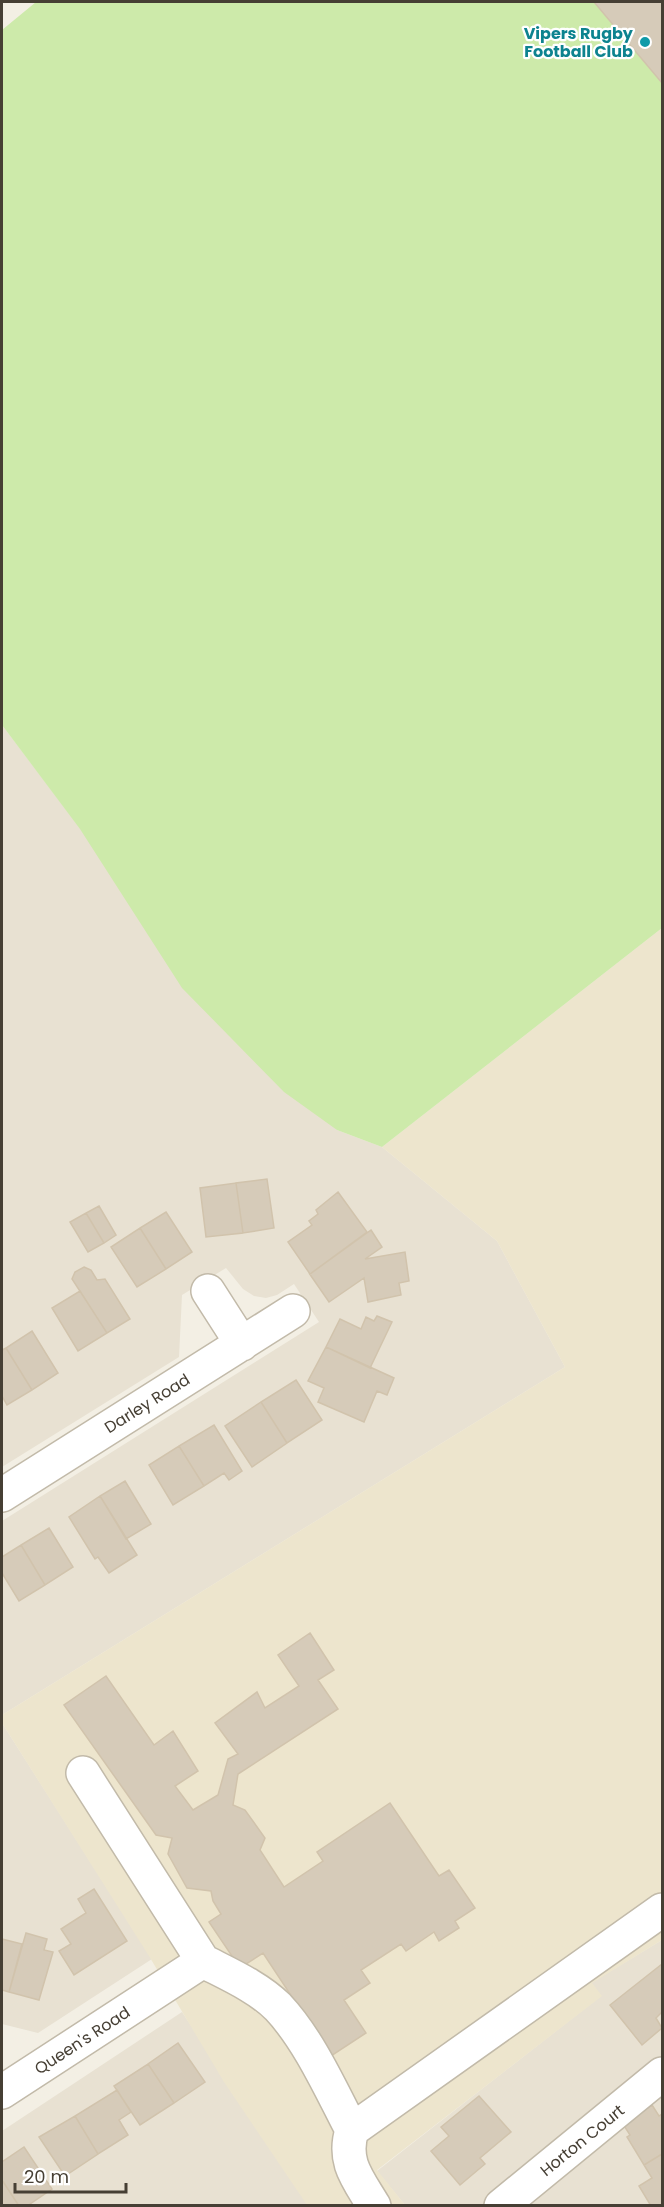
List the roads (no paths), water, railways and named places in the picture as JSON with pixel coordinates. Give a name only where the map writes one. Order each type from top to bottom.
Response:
[{"type":"street","points":[[208,1291],[242,1344]]},
{"type":"street","name":"Darley Road","points":[[2,1495],[293,1311]]},
{"type":"street","points":[[83,1773],[203,1961],[230,1974],[277,2006],[306,2046],[352,2130]]},
{"type":"street","points":[[374,2205],[351,2168],[348,2145],[352,2130],[663,1910]]},
{"type":"street","name":"Queen's Road","points":[[2,2092],[203,1961]]},
{"type":"street","name":"Horton Court","points":[[501,2205],[663,2074]]},
{"type":"place","name":"Vipers Rugby Football Club","points":[[645,42]]}]
